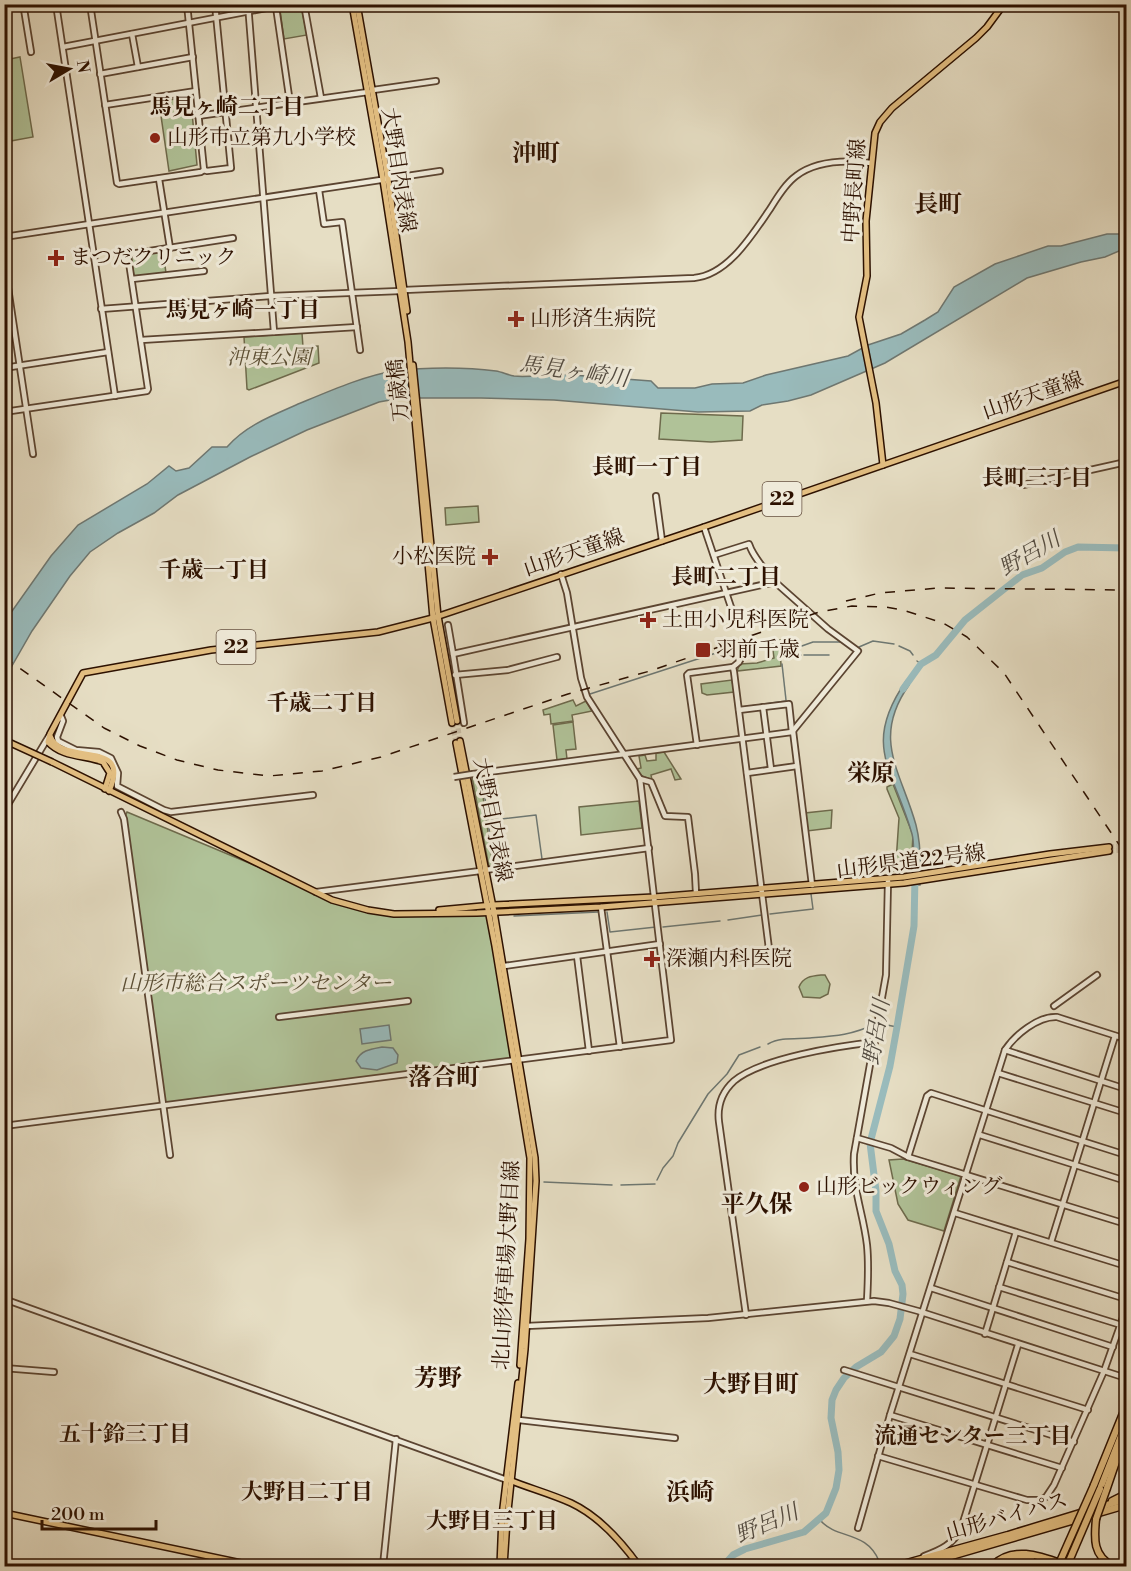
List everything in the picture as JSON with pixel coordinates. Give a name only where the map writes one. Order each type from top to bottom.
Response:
[{"type":"highway","points":[[1113,1566],[1102,1560],[1095,1548],[1096,1519],[1100,1488],[1126,1406]]},
{"type":"highway","points":[[998,1566],[1010,1559],[1023,1558],[1040,1560],[1058,1566],[1100,1488],[1126,1423]]},
{"type":"highway","points":[[992,1566],[1006,1557],[1023,1553],[1067,1566],[1126,1429]]},
{"type":"highway","points":[[1112,1506],[1114,1499],[1126,1494]]},
{"type":"highway","name":"山形バイパス","points":[[917,1566],[1112,1506],[1126,1499]]},
{"type":"highway","name":"山形バイパス","points":[[895,1566],[1112,1506],[1126,1505]]},
{"type":"main road","name":"大野目内表線","points":[[352,4],[386,180],[409,341]]},
{"type":"main road","name":"大野目内表線","points":[[357,4],[370,91]]},
{"type":"main road","name":"中野長町線","points":[[883,465],[876,403],[859,317],[867,276],[866,221],[875,133],[884,116],[976,38],[994,19],[1004,4]]},
{"type":"main road","name":"万歳橋","points":[[409,341],[436,617]]},
{"type":"main road","name":"山形天童線","points":[[50,734],[78,680],[87,671],[211,650],[378,632],[436,617],[1126,381]]},
{"type":"main road","points":[[436,617],[454,722]]},
{"type":"main road","points":[[50,734],[48,742],[56,748],[77,757],[100,760],[106,764],[110,773],[107,790]]},
{"type":"main road","points":[[4,740],[332,900],[385,913],[601,908],[696,893],[762,891],[812,885],[888,881]]},
{"type":"main road","name":"大野目内表線","points":[[458,742],[490,905]]},
{"type":"main road","name":"山形県道22号線","points":[[655,899],[717,898],[762,891],[904,880],[1109,849]]},
{"type":"main road","points":[[410,913],[490,905],[655,899]]},
{"type":"main road","name":"北山形停車場大野目線","points":[[490,905],[516,1060],[531,1127],[536,1181],[519,1420],[509,1480]]},
{"type":"main road","name":"北山形停車場大野目線","points":[[491,912],[504,966],[529,1149],[531,1181],[519,1374],[509,1480]]},
{"type":"main road","points":[[509,1480],[571,1503],[585,1511],[610,1531],[637,1564]]},
{"type":"main road","points":[[500,1566],[502,1516],[509,1480]]},
{"type":"main road","points":[[504,1566],[509,1480]]},
{"type":"main road","points":[[4,1513],[256,1566]]},
{"type":"street","points":[[56,4],[115,396]]},
{"type":"street","points":[[109,4],[91,6],[117,183],[119,184],[204,170],[231,168],[215,4]]},
{"type":"street","points":[[187,4],[204,170]]},
{"type":"street","points":[[248,4],[274,332]]},
{"type":"street","points":[[63,47],[250,13],[287,4]]},
{"type":"street","points":[[304,4],[321,98]]},
{"type":"street","points":[[276,7],[290,103]]},
{"type":"street","points":[[24,9],[31,52]]},
{"type":"street","points":[[132,34],[138,67]]},
{"type":"street","points":[[100,74],[193,57]]},
{"type":"street","points":[[198,116],[436,81]]},
{"type":"street","points":[[105,105],[196,91]]},
{"type":"street","points":[[101,309],[272,296],[702,277],[715,272],[741,248],[795,177],[830,163],[849,161],[871,163]]},
{"type":"street","points":[[4,237],[440,171]]},
{"type":"street","points":[[159,179],[170,248]]},
{"type":"street","points":[[319,190],[324,224],[342,222],[360,350]]},
{"type":"street","points":[[4,412],[147,391],[128,256],[233,238]]},
{"type":"street","points":[[4,261],[33,454]]},
{"type":"street","points":[[132,279],[204,271]]},
{"type":"street","points":[[141,340],[357,327]]},
{"type":"street","points":[[4,368],[108,352]]},
{"type":"street","points":[[1023,485],[1126,462]]},
{"type":"street","points":[[656,496],[662,541]]},
{"type":"street","points":[[704,527],[736,622]]},
{"type":"street","points":[[454,777],[792,732],[858,651],[819,622],[775,582],[752,553],[749,544],[714,555]]},
{"type":"street","points":[[4,1126],[671,1040],[640,779],[587,697],[580,678],[567,593],[561,574]]},
{"type":"street","points":[[453,654],[775,582]]},
{"type":"street","points":[[448,625],[464,723]]},
{"type":"street","points":[[455,675],[508,670],[557,657]]},
{"type":"street","points":[[697,745],[687,675],[733,667],[739,662]]},
{"type":"street","points":[[733,667],[769,949]]},
{"type":"street","points":[[738,710],[789,704],[812,885]]},
{"type":"street","points":[[763,707],[771,769]]},
{"type":"street","points":[[61,716],[63,721],[57,737],[58,741],[76,750],[99,752],[111,758],[118,773],[117,786],[167,812],[313,795]]},
{"type":"street","points":[[4,811],[50,734]]},
{"type":"street","points":[[747,773],[797,765]]},
{"type":"street","points":[[640,779],[651,782],[665,816],[688,817],[696,874],[696,893]]},
{"type":"street","points":[[121,812],[124,819],[170,1155]]},
{"type":"street","points":[[316,892],[648,849]]},
{"type":"street","points":[[867,1301],[867,1245],[854,1186],[854,1154],[886,975],[888,881]]},
{"type":"street","points":[[601,908],[620,1047]]},
{"type":"street","points":[[504,966],[660,944]]},
{"type":"street","points":[[577,956],[589,1051]]},
{"type":"street","points":[[1054,1006],[1097,975]]},
{"type":"street","points":[[279,1017],[408,1001]]},
{"type":"street","points":[[858,1528],[921,1312],[931,1288],[1005,1050],[1015,1038],[1045,1017],[1057,1017],[1126,1039]]},
{"type":"street","points":[[1051,1242],[1115,1036]]},
{"type":"street","points":[[746,1315],[719,1122],[720,1102],[732,1083],[758,1068],[825,1050],[875,1042]]},
{"type":"street","points":[[1005,1050],[1126,1089]]},
{"type":"street","points":[[998,1073],[1126,1113]]},
{"type":"street","points":[[908,1157],[927,1096],[931,1094],[1126,1155]]},
{"type":"street","points":[[980,1135],[1126,1181]]},
{"type":"street","points":[[857,1138],[891,1148],[908,1157],[1126,1224]]},
{"type":"street","points":[[955,1213],[1126,1266]]},
{"type":"street","points":[[985,1334],[1016,1232]]},
{"type":"street","points":[[1007,1262],[1126,1299]]},
{"type":"street","points":[[999,1287],[1121,1325]]},
{"type":"street","points":[[931,1288],[1113,1347]]},
{"type":"street","points":[[4,1299],[509,1480]]},
{"type":"street","points":[[526,1326],[746,1315],[867,1301],[889,1303],[921,1312],[1126,1378]]},
{"type":"street","points":[[878,1456],[1027,1500],[1040,1500],[1050,1492],[1074,1442],[1104,1371],[1126,1309]]},
{"type":"street","points":[[895,1566],[938,1551],[956,1538],[1018,1345]]},
{"type":"street","points":[[910,1354],[1088,1410]]},
{"type":"street","points":[[4,1368],[54,1372]]},
{"type":"street","points":[[845,1370],[1074,1442]]},
{"type":"street","points":[[890,1415],[1062,1468]]},
{"type":"street","points":[[519,1420],[675,1438]]},
{"type":"street","points":[[383,1566],[396,1439]]},
{"type":"street","points":[[4,1557],[11,1566]]},
{"type":"street","points":[[599,1566],[637,1564]]},
{"type":"green space","points":[[301,5],[307,35],[284,39],[280,10]]},
{"type":"green space","points":[[20,57],[33,137],[5,142],[5,60]]},
{"type":"green space","points":[[185,97],[191,102],[197,165],[169,171],[159,102]]},
{"type":"green space","points":[[163,251],[166,273],[134,277],[131,256]]},
{"type":"green space","name":"沖東公園","points":[[302,333],[303,347],[318,346],[319,363],[247,389],[244,337]]},
{"type":"green space","points":[[661,413],[743,416],[742,440],[711,442],[659,439]]},
{"type":"green space","points":[[478,506],[479,522],[446,525],[445,508]]},
{"type":"green space","points":[[780,640],[781,666],[737,671],[740,664],[757,663],[774,658],[772,643]]},
{"type":"green space","points":[[732,680],[734,692],[707,695],[702,693],[701,684]]},
{"type":"green space","points":[[573,700],[576,706],[586,701],[592,711],[572,715],[573,721],[551,724],[550,714],[544,715],[543,710]]},
{"type":"green space","points":[[573,722],[576,749],[566,750],[567,759],[557,760],[553,725]]},
{"type":"green space","points":[[664,752],[681,779],[675,780],[671,769],[651,775],[652,780],[640,775],[637,769],[641,768],[639,756],[645,755],[647,761],[656,760],[656,753]]},
{"type":"green space","points":[[480,776],[493,866],[489,867],[472,777]]},
{"type":"green space","points":[[893,784],[913,835],[911,869],[880,873],[880,862],[896,862],[899,818],[887,789]]},
{"type":"green space","points":[[639,801],[642,828],[581,835],[579,807]]},
{"type":"green space","points":[[832,810],[831,828],[807,831],[805,813]]},
{"type":"green space","name":"山形市総合スポーツセンター","points":[[127,812],[290,880],[332,900],[385,913],[488,912],[514,1061],[163,1106],[124,819]]},
{"type":"green space","points":[[825,975],[830,984],[828,994],[820,998],[803,997],[799,987],[805,979]]},
{"type":"green space","points":[[903,1159],[961,1176],[944,1231],[908,1220],[898,1204],[889,1160]]},
{"type":"water","points":[[1107,234],[1126,234],[1126,248],[1105,257],[1027,278],[885,363],[811,395],[762,405],[750,411],[698,412],[554,400],[401,398],[379,402],[307,430],[178,495],[154,513],[90,552],[70,576],[32,631],[5,678],[5,621],[51,556],[78,525],[147,484],[169,466],[176,471],[189,468],[212,447],[227,447],[259,422],[332,390],[383,373],[433,368],[496,371],[512,376],[559,374],[651,381],[658,388],[695,388],[712,384],[743,383],[766,375],[848,356],[868,345],[901,334],[938,312],[954,287],[995,264],[1048,246],[1061,246]]},
{"type":"water","points":[[906,681],[909,685],[898,704],[892,722],[891,739],[897,771],[918,832],[920,885],[911,885],[914,853],[912,834],[890,775],[883,741],[885,723]]},
{"type":"water","points":[[389,1025],[391,1040],[362,1044],[360,1029]]},
{"type":"water","points":[[382,1047],[393,1048],[398,1055],[397,1063],[377,1070],[361,1068],[356,1061],[361,1054]]},
{"type":"waterway","name":"野呂川","points":[[903,689],[921,664],[936,655],[965,620],[1022,575],[1042,568],[1065,552],[1078,547],[1126,548]]},
{"type":"waterway","points":[[859,647],[873,641],[894,644]]},
{"type":"waterway","points":[[789,646],[799,647],[813,642],[841,642]]},
{"type":"waterway","points":[[899,646],[913,655]]},
{"type":"waterway","points":[[590,694],[713,654],[732,651]]},
{"type":"waterway","points":[[808,709],[854,652]]},
{"type":"waterway","points":[[785,657],[801,655]]},
{"type":"waterway","points":[[804,655],[829,655]]},
{"type":"waterway","name":"野呂川","points":[[917,661],[921,664]]},
{"type":"waterway","points":[[782,664],[786,700]]},
{"type":"waterway","points":[[743,707],[786,701]]},
{"type":"waterway","points":[[791,737],[795,764]]},
{"type":"waterway","points":[[795,768],[798,790]]},
{"type":"waterway","points":[[482,776],[493,858]]},
{"type":"waterway","points":[[492,820],[536,815],[542,859]]},
{"type":"waterway","name":"野呂川","points":[[723,1566],[733,1555],[745,1549],[804,1532],[826,1513],[836,1488],[839,1470],[831,1418],[832,1400],[844,1378],[856,1367],[881,1352],[894,1336],[900,1319],[902,1285],[895,1271],[889,1244],[876,1211],[870,1143],[890,1066],[897,1027],[914,926],[915,876]]},
{"type":"waterway","points":[[770,914],[813,909],[811,894]]},
{"type":"waterway","points":[[514,916],[598,912]]},
{"type":"waterway","points":[[607,912],[610,932],[656,927]]},
{"type":"waterway","points":[[728,920],[762,915]]},
{"type":"waterway","points":[[663,927],[720,921]]},
{"type":"waterway","points":[[768,1044],[783,1039],[844,1034],[875,1024]]},
{"type":"waterway","points":[[882,1024],[897,1027]]},
{"type":"waterway","points":[[657,1180],[708,1094],[727,1074],[739,1055],[760,1047]]},
{"type":"waterway","points":[[544,1182],[612,1185]]},
{"type":"waterway","points":[[621,1185],[655,1184]]},
{"type":"waterway","points":[[820,1520],[827,1526],[867,1544],[879,1561]]},
{"type":"tunnel","points":[[457,721],[460,741]]},
{"type":"tunnel","points":[[452,723],[456,743]]},
{"type":"tunnel","points":[[1109,847],[1126,845]]},
{"type":"tunnel","points":[[1109,851],[1126,850]]},
{"type":"railway","points":[[846,601],[880,593],[938,588],[1126,590]]},
{"type":"railway","points":[[4,657],[104,728],[140,746],[177,760],[218,770],[269,776],[322,771],[381,757],[568,694],[650,671],[819,612],[852,606],[886,607],[943,623],[967,637],[1004,673],[1126,855]]},
{"type":"place","name":"山形市立第九小学校","points":[[155,138]]},
{"type":"place","name":"まつだクリニック","points":[[56,258]]},
{"type":"place","name":"山形済生病院","points":[[516,319]]},
{"type":"place","name":"小松医院","points":[[490,557]]},
{"type":"place","name":"土田小児科医院","points":[[648,620]]},
{"type":"place","name":"羽前千歳","points":[[703,650]]},
{"type":"place","name":"深瀬内科医院","points":[[652,959]]},
{"type":"place","name":"山形ビックウィング","points":[[804,1187]]},
{"type":"district","name":"馬見ヶ崎二丁目","points":[[227,107]]},
{"type":"district","name":"沖町","points":[[536,154]]},
{"type":"district","name":"長町","points":[[938,205]]},
{"type":"district","name":"馬見ヶ崎一丁目","points":[[243,310]]},
{"type":"district","name":"長町一丁目","points":[[647,467]]},
{"type":"district","name":"長町三丁目","points":[[1037,478]]},
{"type":"district","name":"千歳一丁目","points":[[214,570]]},
{"type":"district","name":"長町二丁目","points":[[726,577]]},
{"type":"district","name":"千歳二丁目","points":[[322,703]]},
{"type":"district","name":"栄原","points":[[871,774]]},
{"type":"district","name":"落合町","points":[[444,1078]]},
{"type":"district","name":"平久保","points":[[757,1205]]},
{"type":"district","name":"芳野","points":[[438,1379]]},
{"type":"district","name":"大野目町","points":[[751,1385]]},
{"type":"district","name":"五十鈴三丁目","points":[[125,1434]]},
{"type":"district","name":"流通センター三丁目","points":[[973,1436]]},
{"type":"district","name":"大野目二丁目","points":[[307,1492]]},
{"type":"district","name":"浜崎","points":[[690,1493]]},
{"type":"district","name":"大野目三丁目","points":[[492,1521]]},
{"type":"water label","name":"馬見ヶ崎川","points":[[574,372]]}]
